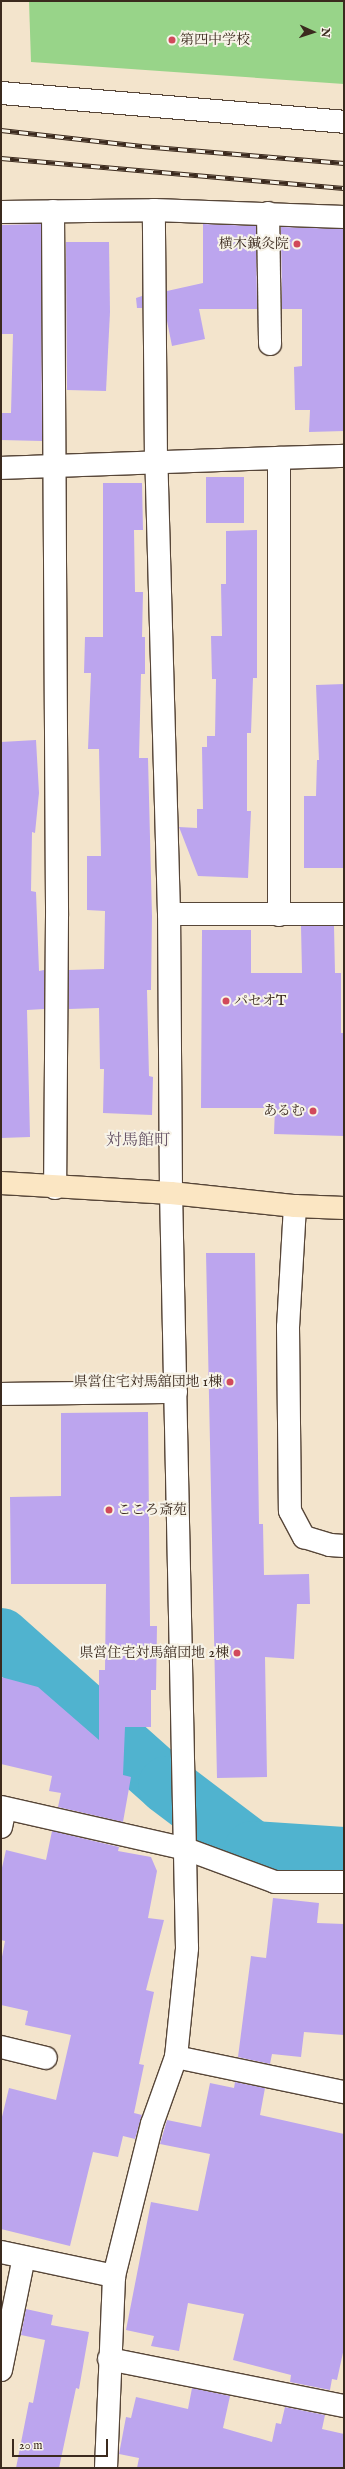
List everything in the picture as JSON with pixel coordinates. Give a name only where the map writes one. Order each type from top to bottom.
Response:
[{"type":"street","points":[[1,93],[344,122]]},
{"type":"street","points":[[106,2468],[109,2359],[114,2276],[152,2124],[176,2057],[187,1948],[171,1193],[169,914],[156,461],[154,210]]},
{"type":"street","points":[[1,212],[154,210],[344,217]]},
{"type":"street","points":[[53,211],[57,916],[55,1188]]},
{"type":"street","points":[[268,213],[270,344]]},
{"type":"street","points":[[1,468],[156,461],[344,456]]},
{"type":"street","points":[[279,458],[279,915]]},
{"type":"street","points":[[169,914],[344,914]]},
{"type":"street","points":[[1,1183],[55,1188],[171,1193],[295,1206],[344,1208]]},
{"type":"street","points":[[295,1206],[288,1327],[290,1511],[304,1537],[330,1545],[344,1546]]},
{"type":"street","points":[[1,1394],[176,1392]]},
{"type":"street","points":[[2,1814],[186,1849],[275,1882],[344,1882]]},
{"type":"street","points":[[1,2047],[46,2058]]},
{"type":"street","points":[[176,2057],[344,2092]]},
{"type":"street","points":[[1,2252],[114,2276]]},
{"type":"street","points":[[1,2370],[24,2257]]},
{"type":"street","points":[[109,2359],[344,2406]]},
{"type":"green space","name":"第四中学校","points":[[29,1],[344,1],[344,84],[31,62]]},
{"type":"building","points":[[41,224],[42,441],[1,440],[1,413],[11,413],[13,334],[1,334],[1,225]]},
{"type":"building","points":[[203,224],[256,226],[257,309],[199,309],[205,339],[172,346],[167,321],[167,291],[203,283]]},
{"type":"building","points":[[281,227],[344,229],[344,431],[309,432],[310,410],[295,410],[294,367],[302,366],[302,309],[282,309]]},
{"type":"building","points":[[66,242],[109,242],[110,312],[106,391],[67,390]]},
{"type":"building","points":[[142,296],[142,308],[137,308],[136,298]]},
{"type":"building","points":[[206,477],[244,477],[244,523],[206,523]]},
{"type":"building","points":[[103,483],[142,483],[143,530],[134,530],[135,592],[143,592],[142,637],[145,637],[145,674],[141,674],[139,758],[148,758],[152,916],[151,990],[147,990],[149,1076],[153,1077],[152,1115],[103,1113],[104,1069],[100,1069],[99,1008],[69,1009],[69,970],[104,969],[105,911],[87,910],[87,856],[101,856],[99,749],[88,749],[91,673],[84,673],[85,637],[103,637]]},
{"type":"building","points":[[257,530],[257,678],[253,678],[251,733],[247,733],[247,811],[251,811],[248,878],[198,876],[179,827],[197,828],[197,809],[203,809],[202,747],[207,747],[207,736],[215,736],[216,679],[212,679],[211,636],[222,636],[221,584],[226,584],[226,531]]},
{"type":"building","points":[[344,684],[344,868],[304,868],[304,796],[316,796],[317,760],[319,760],[316,685]]},
{"type":"building","points":[[36,740],[39,793],[35,833],[32,832],[31,891],[36,892],[39,971],[44,970],[44,1009],[27,1010],[30,1137],[1,1138],[1,742]]},
{"type":"building","points":[[301,926],[334,926],[335,973],[341,973],[341,1033],[344,1033],[344,1136],[274,1134],[275,1108],[201,1108],[202,930],[251,930],[251,973],[302,973]]},
{"type":"building","points":[[206,1253],[255,1253],[259,1524],[263,1524],[264,1575],[309,1574],[310,1604],[297,1604],[294,1659],[265,1657],[267,1777],[217,1778]]},
{"type":"building","points":[[148,1412],[150,1626],[157,1626],[156,1690],[151,1690],[151,1727],[125,1727],[123,1775],[131,1777],[123,1822],[58,1807],[61,1793],[49,1791],[52,1776],[1,1764],[1,1677],[38,1687],[99,1740],[99,1670],[105,1670],[106,1584],[11,1584],[10,1497],[61,1496],[61,1413]]},
{"type":"building","points":[[52,1831],[119,1847],[118,1851],[151,1857],[157,1871],[148,1918],[164,1920],[146,1990],[154,1992],[139,2064],[144,2065],[134,2113],[142,2115],[135,2139],[123,2136],[118,2157],[93,2152],[70,2246],[1,2229],[1,2121],[9,2088],[56,2100],[71,2035],[25,2025],[28,2011],[1,2005],[1,1962],[5,1941],[1,1940],[1,1872],[6,1850],[46,1860]]},
{"type":"building","points":[[273,1898],[319,1903],[317,1923],[344,1924],[344,2035],[304,2032],[301,2057],[272,2054],[270,2064],[238,2057],[251,1956],[266,1958]]},
{"type":"building","points":[[235,2082],[265,2088],[260,2115],[344,2134],[344,2348],[337,2380],[332,2379],[330,2390],[290,2382],[291,2375],[233,2360],[244,2314],[188,2303],[179,2351],[151,2346],[154,2336],[126,2330],[151,2202],[198,2211],[210,2154],[160,2144],[167,2120],[201,2127],[210,2083],[234,2088]]},
{"type":"building","points":[[26,2309],[53,2315],[51,2325],[89,2332],[79,2389],[76,2388],[59,2468],[16,2468],[29,2402],[33,2403],[45,2340],[21,2335]]},
{"type":"building","points":[[192,2388],[230,2396],[223,2428],[272,2442],[276,2423],[281,2424],[285,2407],[325,2415],[322,2429],[344,2434],[344,2468],[137,2468],[139,2458],[119,2454],[126,2417],[131,2418],[136,2397],[188,2409]]},
{"type":"waterway","points":[[1,1637],[167,1785],[253,1850],[344,1856]]},
{"type":"railway","points":[[1,130],[142,146],[344,163]]},
{"type":"railway","points":[[1,158],[344,188]]},
{"type":"place","name":"第四中学校","points":[[172,40]]},
{"type":"place","name":"横木鍼灸院","points":[[297,244]]},
{"type":"place","name":"パセオT","points":[[226,1001]]},
{"type":"place","name":"あるむ","points":[[313,1111]]},
{"type":"place","name":"県営住宅対馬舘団地 1棟","points":[[230,1382]]},
{"type":"place","name":"こころ斎苑","points":[[109,1510]]},
{"type":"place","name":"県営住宅対馬舘団地 2棟","points":[[237,1653]]},
{"type":"district","name":"対馬館町","points":[[138,1141]]}]
